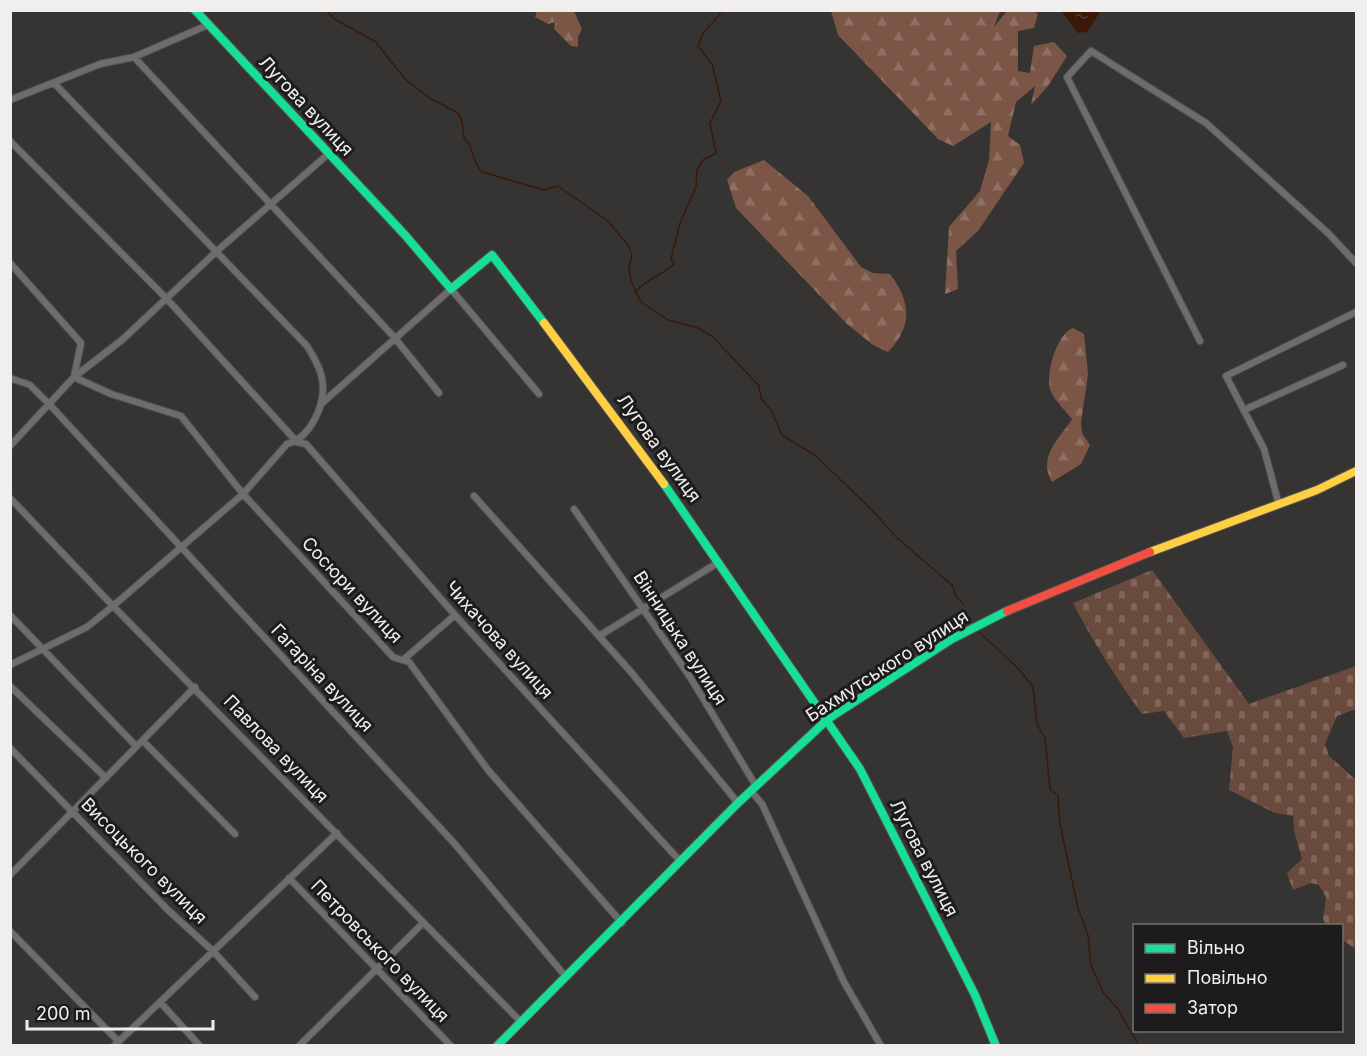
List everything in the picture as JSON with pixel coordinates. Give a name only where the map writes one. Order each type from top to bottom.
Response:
[{"type":"street","name":"Лугова вулиця","points":[[195,10],[327,155],[405,235],[451,289],[492,255],[633,439],[828,719],[860,769],[975,995],[996,1046]]},
{"type":"street","points":[[10,99],[100,64],[134,57],[208,24]]},
{"type":"street","points":[[1200,341],[1067,77],[1091,51],[1206,123],[1329,234],[1356,263]]},
{"type":"street","points":[[134,57],[394,337],[439,393]]},
{"type":"street","points":[[10,665],[45,650],[87,627],[183,548],[243,494],[287,444],[297,442],[317,417],[325,388],[319,365],[307,346],[54,83]]},
{"type":"street","name":"Чихачова вулиця","points":[[10,141],[166,298],[297,442],[306,444],[455,615],[680,861]]},
{"type":"street","points":[[10,446],[74,377],[122,340],[216,251],[327,155]]},
{"type":"street","points":[[10,263],[81,343],[74,377]]},
{"type":"street","points":[[321,404],[394,337],[451,289],[539,394]]},
{"type":"street","points":[[1279,505],[1264,449],[1226,376],[1356,312]]},
{"type":"street","points":[[1244,410],[1343,365]]},
{"type":"street","name":"Сосюри вулиця","points":[[74,377],[111,394],[181,416],[243,494],[393,657],[409,662],[488,770],[622,923]]},
{"type":"street","name":"Гагаріна вулиця","points":[[10,378],[30,385],[183,548],[454,843],[566,977]]},
{"type":"street","name":"Бахмутського вулиця","points":[[497,1046],[622,923],[753,788],[828,719],[952,639],[999,615],[1117,564],[1279,505],[1356,471]]},
{"type":"street","points":[[474,496],[599,636],[738,803]]},
{"type":"street","name":"Павлова вулиця","points":[[10,498],[521,1022]]},
{"type":"street","name":"Вінницька вулиця","points":[[574,509],[690,677],[762,804],[844,981],[881,1046]]},
{"type":"street","points":[[599,636],[719,562]]},
{"type":"street","points":[[10,615],[136,746]]},
{"type":"street","points":[[403,660],[455,615]]},
{"type":"street","points":[[10,686],[106,778]]},
{"type":"street","points":[[10,874],[75,812],[195,687]]},
{"type":"street","points":[[143,741],[235,834]]},
{"type":"street","name":"Висоцького вулиця","points":[[10,748],[75,812],[169,911],[213,951],[255,997]]},
{"type":"street","points":[[10,931],[116,1043],[337,833]]},
{"type":"street","name":"Петровського вулиця","points":[[289,878],[451,1046]]},
{"type":"street","points":[[299,1046],[423,923]]},
{"type":"street","points":[[160,1002],[200,1046]]},
{"type":"green space","points":[[537,11],[574,11],[582,29],[578,37],[578,47],[571,46],[554,29],[555,22],[548,24],[535,17]]},
{"type":"green space","points":[[831,11],[1000,11],[994,27],[1007,11],[1034,11],[1038,14],[1034,28],[1018,31],[1018,71],[1030,73],[1034,46],[1054,42],[1067,56],[1048,86],[1031,105],[1035,86],[1016,102],[1008,136],[1020,145],[1024,163],[978,231],[956,251],[958,289],[945,294],[949,227],[980,191],[989,160],[991,122],[953,146],[938,139],[838,35]]},
{"type":"green space","points":[[764,160],[808,196],[861,267],[873,273],[890,274],[897,284],[905,304],[905,323],[902,333],[888,352],[873,345],[847,324],[736,208],[727,180],[734,172]]},
{"type":"green space","points":[[1073,328],[1084,334],[1088,374],[1081,423],[1082,433],[1090,445],[1081,464],[1052,482],[1048,473],[1049,456],[1056,441],[1072,419],[1051,392],[1049,376],[1057,346],[1067,332]]},
{"type":"green space","points":[[1152,570],[1249,704],[1356,666],[1356,709],[1337,716],[1325,744],[1329,756],[1356,780],[1356,949],[1343,941],[1343,924],[1326,924],[1323,919],[1326,897],[1319,885],[1311,883],[1293,890],[1287,873],[1302,859],[1294,830],[1293,816],[1275,813],[1229,790],[1233,747],[1227,731],[1184,738],[1164,711],[1142,714],[1105,660],[1073,603]]},
{"type":"water","points":[[1061,11],[1101,11],[1087,32],[1078,33]]},
{"type":"waterway","points":[[325,10],[336,20],[376,42],[405,79],[428,97],[458,113],[462,121],[464,138],[470,145],[476,164],[482,172],[544,190],[558,186],[608,221],[628,245],[632,254],[629,268],[631,281],[641,302],[668,320],[698,328],[713,337],[759,386],[761,398],[771,410],[782,435],[816,456],[873,511],[896,537],[953,586],[955,595],[963,604]]},
{"type":"waterway","points":[[635,292],[674,264],[671,259],[680,223],[696,187],[697,170],[703,160],[716,153],[710,123],[721,101],[712,64],[698,46],[705,30],[722,10]]},
{"type":"waterway","points":[[979,632],[1017,667],[1033,687],[1037,724],[1045,738],[1050,789],[1058,796],[1060,824],[1078,908],[1088,935],[1091,965],[1103,992],[1118,1009],[1139,1046]]},
{"type":"traffic: fast","points":[[195,10],[405,235],[451,289],[492,255],[544,323]]},
{"type":"traffic: fast","points":[[664,484],[860,769],[975,995],[996,1046]]},
{"type":"traffic: fast","points":[[497,1046],[738,803],[828,719],[952,639],[1007,611]]},
{"type":"traffic: slow","points":[[544,323],[664,484]]},
{"type":"traffic: slow","points":[[1150,552],[1317,490],[1356,471]]},
{"type":"traffic: jam","points":[[1007,611],[1150,552]]}]
